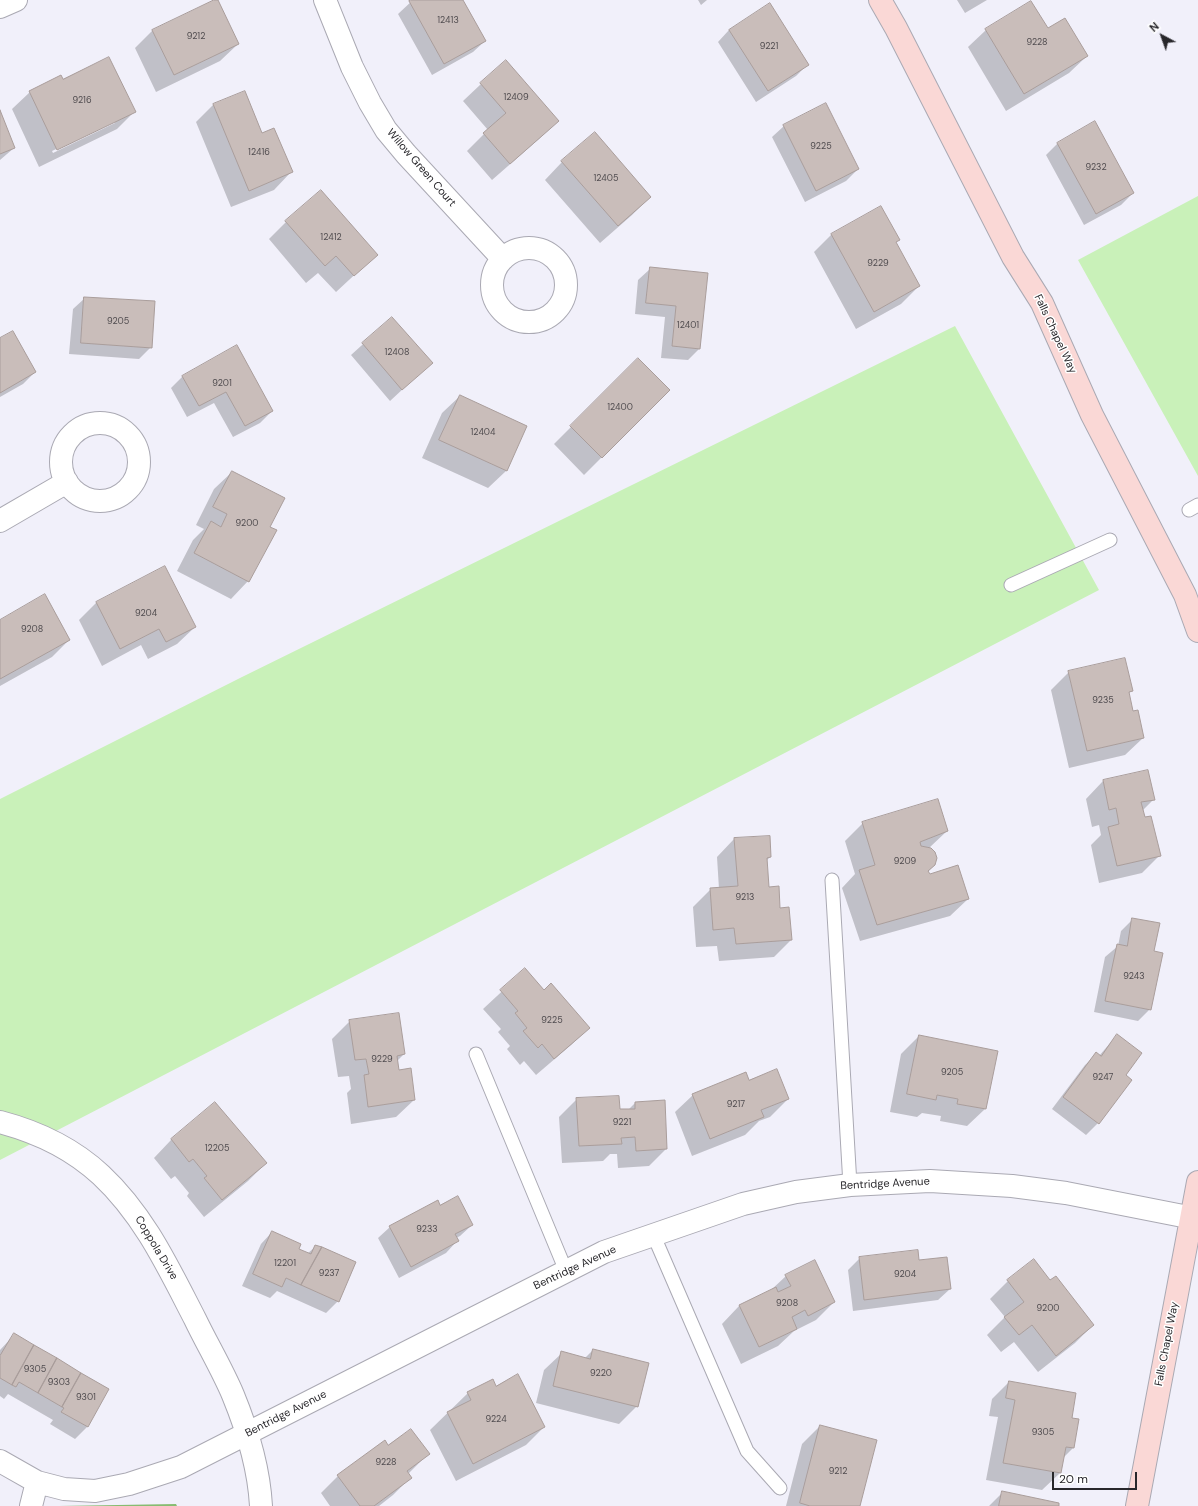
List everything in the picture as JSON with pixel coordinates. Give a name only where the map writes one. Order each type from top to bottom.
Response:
[{"type":"street","points":[[0,7],[16,0]]},
{"type":"street","name":"Willow Green Court","points":[[325,0],[352,67],[370,103],[386,130],[406,154],[503,259]]},
{"type":"street","name":"Falls Chapel Way","points":[[880,0],[896,28],[1013,257],[1042,303],[1092,415],[1185,595],[1198,631]]},
{"type":"street","points":[[0,521],[67,482]]},
{"type":"street","name":"Coppola Drive","points":[[0,1122],[20,1127],[61,1145],[100,1175],[135,1213],[161,1253],[233,1394],[260,1485],[261,1506]]},
{"type":"street","name":"Bentridge Avenue","points":[[0,1461],[37,1482],[64,1489],[95,1491],[129,1484],[181,1467],[604,1252],[743,1204],[796,1192],[850,1185],[930,1181],[1012,1186],[1066,1193],[1194,1219]]},
{"type":"street","name":"Falls Chapel Way","points":[[1137,1506],[1194,1219],[1198,1182]]},
{"type":"street","points":[[31,1506],[37,1482]]},
{"type":"lane","points":[[1011,585],[1110,540]]},
{"type":"lane","points":[[832,880],[850,1185]]},
{"type":"lane","points":[[476,1054],[566,1271]]},
{"type":"lane","points":[[654,1234],[747,1451],[780,1488]]},
{"type":"green space","points":[[1198,196],[1198,476],[1078,260]]},
{"type":"green space","points":[[955,326],[1099,590],[0,1160],[0,799],[242,677]]},
{"type":"green space","points":[[176,1504],[177,1506],[59,1506]]},
{"type":"building","points":[[214,0],[218,0],[239,44],[174,75],[152,30]]},
{"type":"building","points":[[463,0],[486,41],[444,64],[409,1]]},
{"type":"building","points":[[1031,1],[1048,28],[1065,18],[1088,56],[1024,94],[985,29]]},
{"type":"building","points":[[770,3],[809,65],[768,91],[729,30]]},
{"type":"building","points":[[109,57],[136,112],[57,150],[29,91],[61,75],[63,79]]},
{"type":"building","points":[[506,60],[559,121],[510,164],[483,133],[506,113],[480,83]]},
{"type":"building","points":[[245,91],[262,133],[274,128],[293,172],[249,191],[213,104]]},
{"type":"building","points":[[826,103],[859,169],[816,191],[783,125]]},
{"type":"building","points":[[0,110],[15,148],[0,154]]},
{"type":"building","points":[[1095,121],[1134,193],[1096,214],[1057,143]]},
{"type":"building","points":[[595,132],[651,197],[618,226],[561,161]]},
{"type":"building","points":[[321,190],[378,255],[354,276],[336,256],[325,266],[285,221]]},
{"type":"building","points":[[881,206],[900,240],[896,242],[920,286],[874,312],[831,234]]},
{"type":"building","points":[[650,267],[708,273],[700,349],[672,346],[676,306],[646,303]]},
{"type":"building","points":[[84,297],[155,301],[152,348],[81,343]]},
{"type":"building","points":[[392,317],[433,363],[402,390],[362,343]]},
{"type":"building","points":[[13,331],[36,372],[0,393],[0,338]]},
{"type":"building","points":[[237,345],[273,411],[245,426],[226,392],[199,406],[182,376]]},
{"type":"building","points":[[638,358],[670,390],[602,458],[570,426]]},
{"type":"building","points":[[460,395],[527,426],[507,471],[439,440]]},
{"type":"building","points":[[232,471],[285,498],[270,527],[277,530],[249,582],[194,553],[211,521],[221,527],[227,514],[213,507]]},
{"type":"building","points":[[165,566],[196,627],[166,642],[159,629],[120,649],[96,602]]},
{"type":"building","points":[[45,594],[70,640],[0,679],[0,620]]},
{"type":"building","points":[[1125,658],[1133,691],[1129,692],[1133,711],[1138,710],[1144,738],[1087,751],[1068,671]]},
{"type":"building","points":[[1148,770],[1155,800],[1141,802],[1145,817],[1151,816],[1161,856],[1117,866],[1108,827],[1119,824],[1116,808],[1109,810],[1103,780]]},
{"type":"building","points":[[938,799],[948,831],[920,842],[921,846],[931,848],[935,852],[937,858],[935,865],[928,871],[930,874],[958,865],[969,899],[877,925],[859,870],[875,865],[862,822]]},
{"type":"building","points":[[770,836],[771,857],[767,858],[769,887],[779,886],[780,908],[789,907],[792,940],[736,944],[734,928],[713,930],[710,888],[738,886],[734,838]]},
{"type":"building","points":[[1132,918],[1160,923],[1154,951],[1163,953],[1151,1010],[1105,1001],[1117,944],[1127,946]]},
{"type":"building","points":[[525,968],[544,990],[551,983],[590,1028],[554,1059],[542,1044],[538,1048],[523,1031],[527,1028],[515,1013],[518,1011],[500,990]]},
{"type":"building","points":[[399,1013],[405,1054],[397,1056],[399,1070],[411,1068],[415,1100],[368,1107],[364,1075],[369,1074],[366,1059],[355,1060],[349,1020]]},
{"type":"building","points":[[1117,1034],[1142,1053],[1126,1075],[1132,1080],[1099,1124],[1063,1097],[1096,1052],[1101,1056]]},
{"type":"building","points":[[919,1035],[998,1051],[986,1109],[957,1104],[958,1099],[937,1095],[936,1100],[907,1094]]},
{"type":"building","points":[[777,1069],[789,1099],[761,1110],[764,1117],[710,1139],[692,1094],[746,1072],[749,1080]]},
{"type":"building","points":[[619,1096],[620,1109],[635,1109],[635,1102],[665,1100],[667,1149],[636,1151],[635,1137],[621,1138],[622,1144],[579,1146],[576,1098]]},
{"type":"building","points":[[215,1102],[267,1163],[222,1200],[204,1178],[207,1176],[193,1159],[189,1162],[171,1139]]},
{"type":"building","points":[[458,1196],[473,1225],[455,1234],[459,1241],[411,1267],[389,1226],[438,1200],[440,1205]]},
{"type":"building","points":[[272,1231],[301,1244],[299,1249],[311,1254],[315,1245],[322,1247],[301,1285],[286,1278],[282,1287],[253,1274]]},
{"type":"building","points":[[322,1247],[356,1262],[339,1302],[301,1285]]},
{"type":"building","points":[[918,1250],[919,1260],[947,1257],[951,1289],[864,1300],[859,1257]]},
{"type":"building","points":[[1034,1259],[1050,1280],[1056,1276],[1094,1325],[1056,1356],[1032,1325],[1019,1335],[1004,1317],[1024,1302],[1007,1280]]},
{"type":"building","points":[[815,1260],[835,1302],[808,1316],[805,1310],[792,1317],[797,1329],[759,1347],[739,1305],[776,1287],[778,1292],[791,1286],[785,1275]]},
{"type":"building","points":[[14,1333],[34,1345],[12,1385],[0,1378],[0,1356]]},
{"type":"building","points":[[34,1345],[57,1358],[38,1393],[19,1382],[16,1387],[12,1385]]},
{"type":"building","points":[[593,1349],[649,1363],[638,1407],[553,1386],[561,1351],[590,1359]]},
{"type":"building","points":[[57,1358],[81,1373],[62,1407],[38,1393]]},
{"type":"building","points":[[81,1373],[109,1389],[88,1427],[61,1412],[64,1408],[62,1407]]},
{"type":"building","points":[[518,1374],[545,1427],[473,1464],[447,1412],[471,1400],[467,1392],[493,1379],[496,1386]]},
{"type":"building","points":[[1009,1381],[1076,1393],[1072,1418],[1079,1419],[1074,1448],[1066,1447],[1061,1473],[1003,1463],[1015,1400],[1006,1398]]},
{"type":"building","points":[[820,1425],[877,1440],[860,1506],[810,1506],[800,1503]]},
{"type":"building","points":[[411,1429],[430,1454],[407,1471],[412,1478],[374,1506],[360,1506],[337,1475],[385,1440],[388,1445]]},
{"type":"building","points":[[1002,1491],[1059,1503],[1059,1506],[999,1506]]}]
